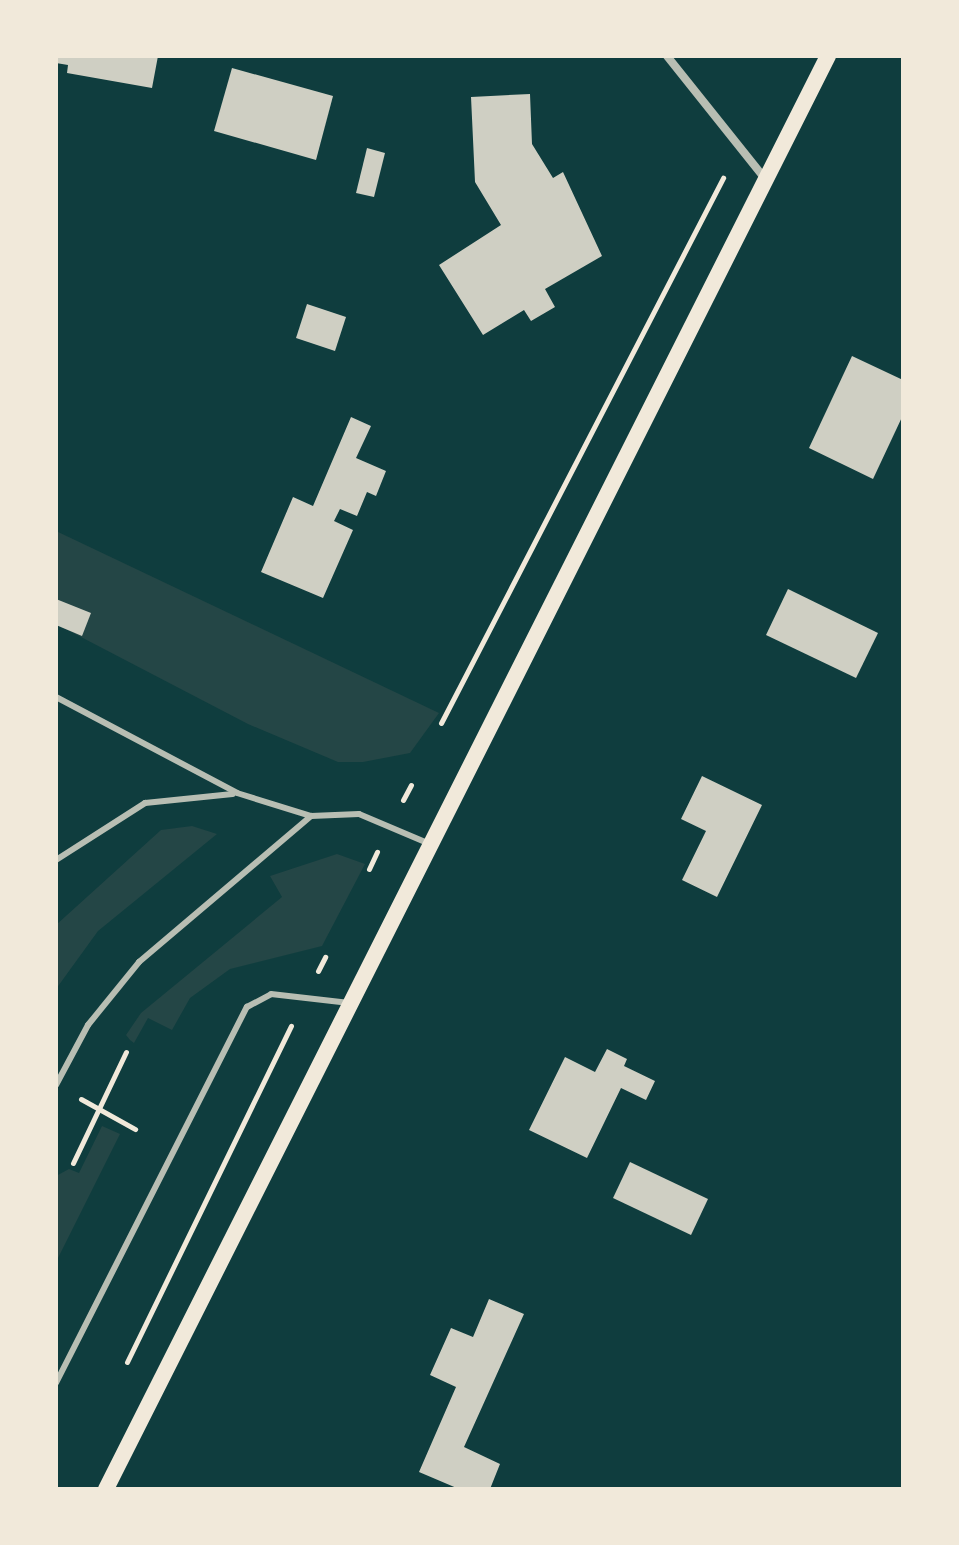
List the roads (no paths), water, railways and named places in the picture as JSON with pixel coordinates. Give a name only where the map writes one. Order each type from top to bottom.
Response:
[{"type":"main road","points":[[106,1489],[434,845],[828,56]]},
{"type":"street","points":[[667,56],[767,183]]},
{"type":"lane","points":[[56,697],[237,793],[311,816],[359,814],[434,845]]},
{"type":"lane","points":[[56,860],[145,803],[237,793]]},
{"type":"lane","points":[[56,1085],[88,1025],[139,962],[311,816]]},
{"type":"lane","points":[[56,1383],[247,1007],[271,994],[353,1004]]}]
